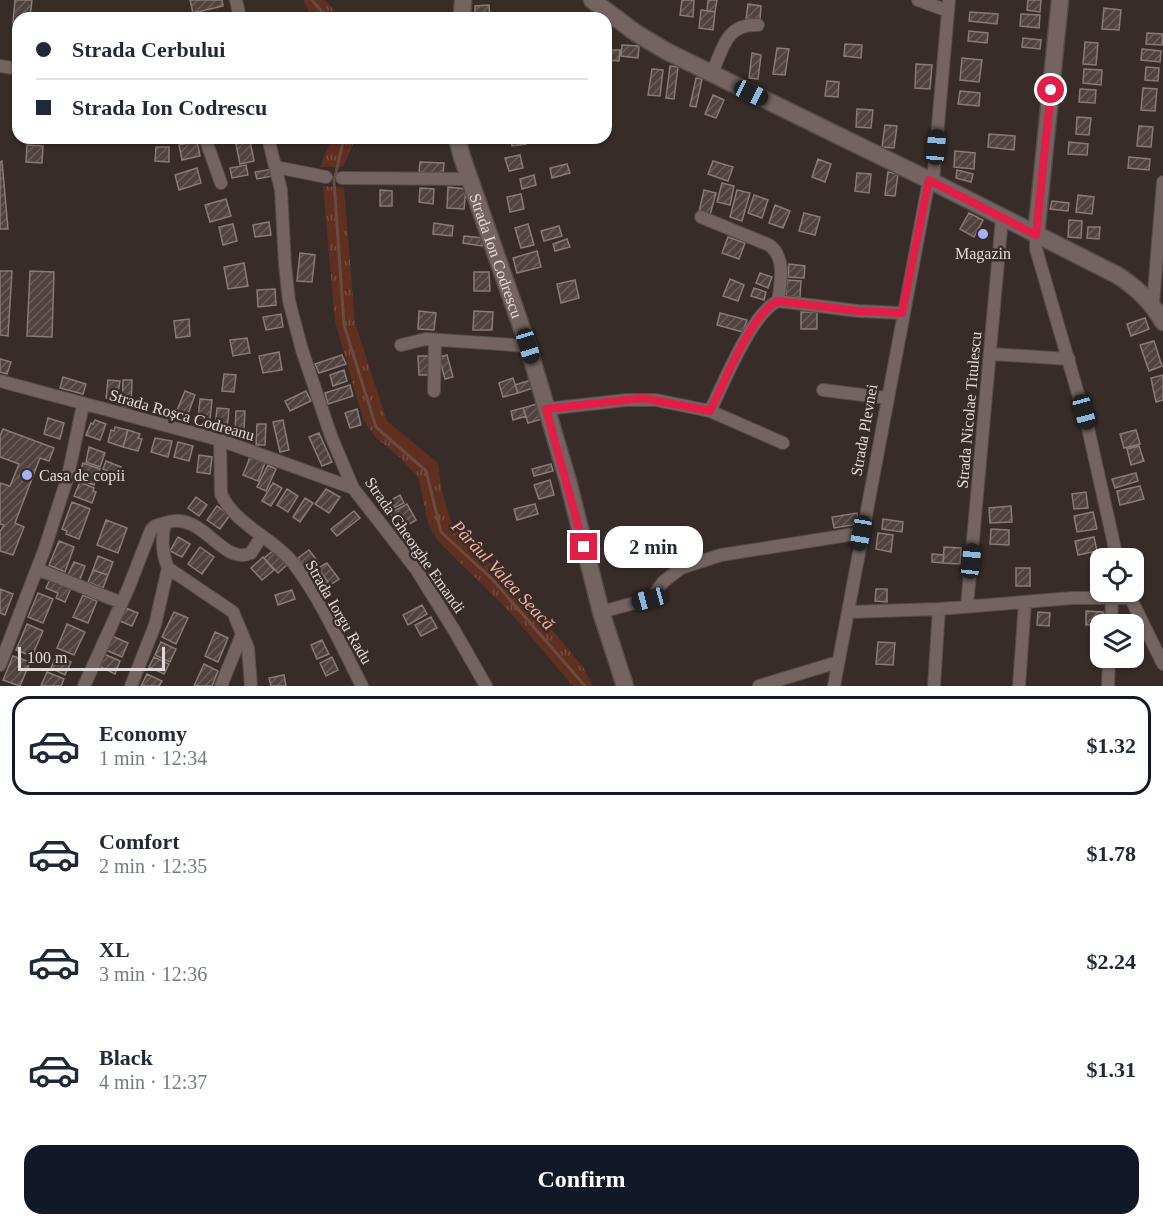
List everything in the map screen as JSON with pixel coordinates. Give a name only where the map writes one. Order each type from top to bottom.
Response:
[{"type":"main road","points":[[592,0],[608,12]]},
{"type":"main road","points":[[1036,235],[1060,0]]},
{"type":"main road","points":[[612,15],[666,51],[1117,275],[1158,306],[1163,322]]},
{"type":"main road","name":"Strada Ion Codrescu","points":[[459,144],[528,346],[568,481],[601,612],[625,686]]},
{"type":"street","points":[[918,0],[949,6]]},
{"type":"street","name":"Strada Plevnei","points":[[834,686],[902,313],[931,181],[949,6]]},
{"type":"street","points":[[712,73],[732,32],[746,24],[758,25]]},
{"type":"street","points":[[208,144],[222,183]]},
{"type":"street","name":"Strada Gheorghe Emandi","points":[[270,144],[281,190],[289,301],[302,350],[331,436],[354,488],[416,569],[486,686]]},
{"type":"street","points":[[276,167],[326,177]]},
{"type":"street","points":[[342,178],[470,178]]},
{"type":"street","points":[[1158,306],[1163,182]]},
{"type":"street","points":[[701,217],[769,244],[775,249],[779,257],[781,272],[778,301]]},
{"type":"street","name":"Strada Nicolae Titulescu","points":[[967,606],[1002,218]]},
{"type":"street","points":[[1036,235],[1036,249],[1070,359],[1115,548]]},
{"type":"street","points":[[710,411],[753,326],[772,303],[778,301],[858,311],[902,313]]},
{"type":"street","points":[[401,345],[426,339],[528,346]]},
{"type":"street","points":[[434,391],[435,340]]},
{"type":"street","points":[[991,354],[1070,359]]},
{"type":"street","name":"Strada Roșca Codreanu","points":[[0,381],[220,440],[354,488]]},
{"type":"street","points":[[823,390],[887,398]]},
{"type":"street","points":[[546,409],[643,398],[710,411],[783,443]]},
{"type":"street","points":[[0,665],[37,569],[68,476],[83,405]]},
{"type":"street","name":"Strada Iorgu Radu","points":[[220,440],[221,494],[225,502],[261,537],[277,546],[295,566],[324,613],[362,686]]},
{"type":"street","points":[[84,686],[122,603],[151,530],[179,519],[187,521],[226,549],[239,555],[251,553],[261,537]]},
{"type":"street","points":[[131,686],[155,625],[168,568],[162,543],[165,523]]},
{"type":"street","points":[[601,612],[649,599],[672,574],[698,561],[721,555],[861,533]]},
{"type":"street","points":[[168,568],[232,612],[248,648],[251,686]]},
{"type":"street","points":[[37,569],[122,603]]},
{"type":"street","points":[[848,612],[939,609],[1090,598]]},
{"type":"street","points":[[1019,686],[1024,602]]},
{"type":"street","points":[[1133,602],[1163,664]]},
{"type":"street","points":[[934,686],[939,609]]},
{"type":"street","points":[[221,686],[242,634]]},
{"type":"street","points":[[759,686],[838,662]]},
{"type":"street","points":[[1108,686],[1109,668]]},
{"type":"green space","points":[[303,0],[325,0],[336,12],[309,12]]},
{"type":"green space","points":[[330,144],[353,144],[343,167],[320,167]]},
{"type":"green space","points":[[323,186],[344,188],[355,323],[387,421],[438,463],[442,492],[453,528],[530,603],[583,667],[593,686],[573,686],[509,611],[438,541],[428,524],[419,479],[401,458],[376,438],[363,419],[335,322]]},
{"type":"building","points":[[15,0],[32,0],[31,12],[14,12]]},
{"type":"building","points":[[190,0],[222,0],[223,6],[193,12]]},
{"type":"building","points":[[682,0],[694,0],[693,17],[680,15]]},
{"type":"building","points":[[708,0],[717,0],[715,12],[707,11]]},
{"type":"building","points":[[1028,0],[1041,0],[1040,12],[1027,10]]},
{"type":"building","points":[[748,4],[761,6],[760,20],[746,19]]},
{"type":"building","points":[[489,5],[490,12],[475,12],[475,6]]},
{"type":"building","points":[[1104,8],[1121,10],[1119,30],[1102,29]]},
{"type":"building","points":[[701,10],[715,12],[713,30],[699,28]]},
{"type":"building","points":[[970,12],[998,14],[997,24],[969,21]]},
{"type":"building","points":[[1021,14],[1040,15],[1039,28],[1020,26]]},
{"type":"building","points":[[969,31],[988,33],[987,43],[968,41]]},
{"type":"building","points":[[1147,33],[1163,34],[1162,45],[1146,44]]},
{"type":"building","points":[[1023,38],[1041,40],[1040,49],[1022,47]]},
{"type":"building","points":[[1085,42],[1098,43],[1096,65],[1083,64]]},
{"type":"building","points":[[845,44],[862,45],[861,58],[844,56]]},
{"type":"building","points":[[622,45],[639,46],[638,58],[621,56]]},
{"type":"building","points":[[777,48],[789,49],[785,75],[773,74]]},
{"type":"building","points":[[1142,49],[1161,51],[1160,62],[1141,60]]},
{"type":"building","points":[[612,50],[620,50],[619,61],[612,60]]},
{"type":"building","points":[[752,53],[761,55],[758,79],[749,78]]},
{"type":"building","points":[[962,58],[982,60],[979,82],[960,80]]},
{"type":"building","points":[[916,64],[932,65],[930,89],[915,88]]},
{"type":"building","points":[[670,66],[678,67],[674,99],[666,98]]},
{"type":"building","points":[[1146,67],[1159,68],[1158,81],[1145,80]]},
{"type":"building","points":[[652,69],[663,70],[660,96],[648,95]]},
{"type":"building","points":[[1084,69],[1102,70],[1101,85],[1083,83]]},
{"type":"building","points":[[696,78],[702,79],[696,107],[690,106]]},
{"type":"building","points":[[827,81],[839,82],[838,97],[825,96]]},
{"type":"building","points":[[1143,88],[1157,89],[1155,111],[1141,110]]},
{"type":"building","points":[[1080,89],[1096,90],[1095,103],[1079,102]]},
{"type":"building","points":[[960,91],[980,93],[979,106],[958,104]]},
{"type":"building","points":[[713,95],[724,100],[716,118],[705,114]]},
{"type":"building","points":[[857,109],[873,110],[871,128],[856,127]]},
{"type":"building","points":[[1077,117],[1091,118],[1089,135],[1076,134]]},
{"type":"building","points":[[885,125],[897,126],[894,148],[882,147]]},
{"type":"building","points":[[1139,126],[1153,127],[1151,147],[1137,146]]},
{"type":"building","points":[[989,134],[1015,136],[1014,150],[988,147]]},
{"type":"building","points":[[1069,142],[1088,144],[1087,155],[1068,154]]},
{"type":"building","points":[[198,144],[200,156],[182,160],[179,145]]},
{"type":"building","points":[[236,144],[251,144],[254,161],[240,164]]},
{"type":"building","points":[[27,145],[43,146],[42,163],[26,162]]},
{"type":"building","points":[[156,147],[169,147],[169,162],[155,161]]},
{"type":"building","points":[[955,151],[975,153],[974,169],[954,167]]},
{"type":"building","points":[[520,155],[523,168],[509,171],[505,158]]},
{"type":"building","points":[[1129,157],[1150,159],[1149,170],[1128,168]]},
{"type":"building","points":[[818,159],[831,164],[825,182],[812,177]]},
{"type":"building","points":[[2,161],[8,229],[0,229],[0,162]]},
{"type":"building","points":[[713,161],[733,167],[728,181],[708,174]]},
{"type":"building","points":[[420,162],[444,163],[443,174],[419,172]]},
{"type":"building","points":[[567,164],[570,173],[552,178],[550,168]]},
{"type":"building","points":[[246,165],[248,175],[232,178],[230,168]]},
{"type":"building","points":[[197,168],[201,183],[179,190],[175,175]]},
{"type":"building","points":[[272,169],[273,176],[257,179],[255,172]]},
{"type":"building","points":[[957,170],[973,174],[971,182],[956,178]]},
{"type":"building","points":[[888,172],[898,174],[895,196],[885,195]]},
{"type":"building","points":[[857,173],[871,174],[869,193],[855,191]]},
{"type":"building","points":[[534,175],[536,185],[522,189],[520,179]]},
{"type":"building","points":[[722,183],[734,186],[730,205],[717,202]]},
{"type":"building","points":[[448,187],[466,189],[464,209],[447,208]]},
{"type":"building","points":[[420,188],[434,189],[433,204],[419,202]]},
{"type":"building","points":[[380,190],[392,191],[392,206],[380,206]]},
{"type":"building","points":[[704,190],[716,193],[710,215],[699,212]]},
{"type":"building","points":[[737,190],[750,193],[742,221],[730,217]]},
{"type":"building","points":[[521,194],[524,209],[510,212],[507,197]]},
{"type":"building","points":[[754,195],[768,200],[762,218],[748,213]]},
{"type":"building","points":[[1078,195],[1094,197],[1092,214],[1076,212]]},
{"type":"building","points":[[226,199],[231,216],[210,222],[205,205]]},
{"type":"building","points":[[1052,201],[1069,203],[1068,211],[1050,209]]},
{"type":"building","points":[[775,205],[790,211],[783,228],[769,223]]},
{"type":"building","points":[[804,213],[820,217],[815,235],[799,231]]},
{"type":"building","points":[[969,213],[983,220],[974,237],[960,229]]},
{"type":"building","points":[[1069,220],[1082,221],[1081,238],[1068,237]]},
{"type":"building","points":[[269,222],[271,235],[255,237],[253,225]]},
{"type":"building","points":[[434,223],[453,226],[452,236],[433,234]]},
{"type":"building","points":[[233,224],[237,241],[223,245],[219,227]]},
{"type":"building","points":[[528,224],[534,245],[521,248],[515,228]]},
{"type":"building","points":[[559,226],[562,236],[544,241],[541,231]]},
{"type":"building","points":[[1088,227],[1100,227],[1099,239],[1087,238]]},
{"type":"building","points":[[464,236],[483,238],[482,246],[463,243]]},
{"type":"building","points":[[728,237],[745,243],[739,259],[722,253]]},
{"type":"building","points":[[567,239],[570,247],[555,251],[553,244]]},
{"type":"building","points":[[537,251],[541,267],[517,273],[513,258]]},
{"type":"building","points":[[300,253],[315,255],[312,282],[297,281]]},
{"type":"building","points":[[244,263],[248,286],[228,289],[224,267]]},
{"type":"building","points":[[789,264],[805,266],[804,278],[788,277]]},
{"type":"building","points":[[0,271],[12,271],[8,336],[0,335]]},
{"type":"building","points":[[30,271],[54,272],[52,337],[27,336]]},
{"type":"building","points":[[474,272],[489,272],[490,291],[474,291]]},
{"type":"building","points":[[760,273],[772,277],[768,288],[756,283]]},
{"type":"building","points":[[730,279],[744,285],[738,301],[723,296]]},
{"type":"building","points":[[575,280],[579,298],[561,303],[557,284]]},
{"type":"building","points":[[787,280],[801,281],[800,297],[786,296]]},
{"type":"building","points":[[754,288],[766,292],[764,300],[751,296]]},
{"type":"building","points":[[275,289],[276,305],[258,307],[257,290]]},
{"type":"building","points":[[419,311],[436,313],[434,330],[418,329]]},
{"type":"building","points":[[474,311],[493,312],[492,330],[473,330]]},
{"type":"building","points":[[801,312],[817,312],[817,329],[801,329]]},
{"type":"building","points":[[720,313],[747,320],[743,332],[717,325]]},
{"type":"building","points":[[281,314],[283,327],[266,330],[263,317]]},
{"type":"building","points":[[1145,318],[1149,329],[1131,336],[1127,324]]},
{"type":"building","points":[[189,319],[190,336],[176,338],[174,321]]},
{"type":"building","points":[[247,338],[250,353],[233,356],[230,340]]},
{"type":"building","points":[[1154,341],[1162,366],[1149,371],[1140,345]]},
{"type":"building","points":[[279,352],[282,370],[263,373],[259,356]]},
{"type":"building","points":[[342,355],[346,364],[319,373],[315,364]]},
{"type":"building","points":[[447,355],[453,377],[445,379],[439,357]]},
{"type":"building","points":[[418,356],[429,356],[430,375],[419,375]]},
{"type":"building","points":[[0,359],[11,362],[7,374],[0,372]]},
{"type":"building","points":[[344,370],[347,381],[333,386],[330,375]]},
{"type":"building","points":[[224,374],[236,375],[234,392],[222,391]]},
{"type":"building","points":[[1163,375],[1163,400],[1156,402],[1151,378]]},
{"type":"building","points":[[63,377],[86,384],[83,394],[60,388]]},
{"type":"building","points":[[513,378],[518,393],[503,397],[499,383]]},
{"type":"building","points":[[108,380],[120,381],[117,400],[106,398]]},
{"type":"building","points":[[123,380],[132,380],[131,408],[122,407]]},
{"type":"building","points":[[531,380],[533,388],[518,393],[515,385]]},
{"type":"building","points":[[350,385],[353,396],[328,404],[325,393]]},
{"type":"building","points":[[185,391],[195,395],[188,414],[177,410]]},
{"type":"building","points":[[306,391],[311,401],[290,411],[285,401]]},
{"type":"building","points":[[200,399],[212,400],[210,419],[198,418]]},
{"type":"building","points":[[537,404],[542,419],[528,423],[523,408]]},
{"type":"building","points":[[217,408],[229,409],[227,429],[215,427]]},
{"type":"building","points":[[523,408],[526,416],[513,420],[511,411]]},
{"type":"building","points":[[357,409],[361,425],[350,428],[345,413]]},
{"type":"building","points":[[236,411],[245,411],[244,431],[235,431]]},
{"type":"building","points":[[48,418],[64,423],[60,439],[44,434]]},
{"type":"building","points":[[95,420],[106,424],[100,440],[86,435],[91,423],[93,424]]},
{"type":"building","points":[[283,420],[289,450],[280,452],[273,422]]},
{"type":"building","points":[[257,424],[266,424],[265,445],[256,445]]},
{"type":"building","points":[[115,427],[128,430],[123,447],[108,442],[111,430],[114,431]]},
{"type":"building","points":[[3,429],[54,448],[49,461],[40,458],[15,523],[24,527],[13,555],[0,551],[0,532],[4,525],[0,524],[0,483],[10,486],[19,464],[0,457],[0,436]]},
{"type":"building","points":[[128,430],[140,434],[138,438],[142,439],[138,451],[123,447]]},
{"type":"building","points":[[1136,430],[1140,444],[1124,448],[1120,434]]},
{"type":"building","points":[[319,433],[332,462],[322,466],[309,437]]},
{"type":"building","points":[[155,438],[172,441],[168,457],[151,452]]},
{"type":"building","points":[[178,442],[193,446],[189,461],[174,457]]},
{"type":"building","points":[[1139,446],[1144,461],[1131,465],[1127,449]]},
{"type":"building","points":[[89,447],[105,453],[100,467],[86,462]]},
{"type":"building","points":[[199,455],[212,457],[210,474],[197,472]]},
{"type":"building","points":[[250,457],[265,463],[258,481],[243,475]]},
{"type":"building","points":[[106,461],[121,467],[117,475],[103,469]]},
{"type":"building","points":[[83,463],[100,469],[94,485],[77,479]]},
{"type":"building","points":[[551,464],[553,471],[534,476],[532,469]]},
{"type":"building","points":[[268,465],[276,469],[266,491],[257,487]]},
{"type":"building","points":[[1136,473],[1138,481],[1115,488],[1112,479]]},
{"type":"building","points":[[550,480],[554,495],[539,499],[534,485]]},
{"type":"building","points":[[80,482],[94,488],[93,491],[96,492],[92,503],[74,496]]},
{"type":"building","points":[[273,483],[282,488],[271,506],[262,501]]},
{"type":"building","points":[[1140,486],[1144,499],[1120,505],[1117,491]]},
{"type":"building","points":[[287,489],[298,496],[288,512],[277,505]]},
{"type":"building","points":[[326,489],[340,497],[329,513],[315,504]]},
{"type":"building","points":[[1086,492],[1088,508],[1074,509],[1072,494]]},
{"type":"building","points":[[400,495],[404,503],[387,511],[384,504]]},
{"type":"building","points":[[196,497],[207,505],[199,516],[188,508]]},
{"type":"building","points":[[305,498],[313,503],[300,522],[293,517]]},
{"type":"building","points":[[72,502],[90,509],[79,539],[66,534],[67,531],[62,529]]},
{"type":"building","points":[[407,504],[416,520],[400,530],[390,513]]},
{"type":"building","points":[[535,504],[538,514],[517,520],[514,509]]},
{"type":"building","points":[[217,506],[230,515],[220,529],[207,520]]},
{"type":"building","points":[[1011,506],[1012,522],[990,523],[989,508]]},
{"type":"building","points":[[354,511],[360,518],[337,536],[331,529]]},
{"type":"building","points":[[1093,512],[1097,529],[1077,532],[1074,516]]},
{"type":"building","points":[[857,513],[859,524],[834,528],[832,517]]},
{"type":"building","points":[[883,519],[903,522],[902,532],[882,529]]},
{"type":"building","points":[[106,520],[127,528],[118,553],[97,545]]},
{"type":"building","points":[[991,529],[1009,530],[1009,545],[990,544]]},
{"type":"building","points":[[878,533],[893,535],[891,552],[876,549]]},
{"type":"building","points":[[178,537],[190,544],[182,557],[170,551]]},
{"type":"building","points":[[1094,537],[1096,548],[1090,548],[1090,552],[1078,555],[1075,541]]},
{"type":"building","points":[[59,541],[74,547],[65,572],[49,565]]},
{"type":"building","points":[[200,547],[214,557],[202,574],[188,564]]},
{"type":"building","points":[[944,547],[961,548],[960,564],[943,563]]},
{"type":"building","points":[[275,549],[288,564],[278,573],[264,558]]},
{"type":"building","points":[[309,550],[319,563],[307,571],[298,558]]},
{"type":"building","points":[[932,554],[944,555],[943,563],[932,562]]},
{"type":"building","points":[[98,556],[113,562],[108,575],[93,570]]},
{"type":"building","points":[[263,557],[274,570],[262,580],[251,568]]},
{"type":"building","points":[[74,562],[85,566],[79,582],[67,577]]},
{"type":"building","points":[[327,563],[339,579],[330,585],[318,568]]},
{"type":"building","points":[[1016,568],[1030,568],[1030,586],[1016,586]]},
{"type":"building","points":[[93,570],[108,575],[103,588],[88,582]]},
{"type":"building","points":[[51,577],[72,586],[65,602],[56,598],[58,593],[46,588]]},
{"type":"building","points":[[324,577],[330,585],[321,592],[315,583]]},
{"type":"building","points":[[0,589],[13,594],[5,615],[0,613]]},
{"type":"building","points":[[876,589],[887,589],[887,602],[875,601]]},
{"type":"building","points":[[292,590],[295,599],[278,605],[275,595]]},
{"type":"building","points":[[38,593],[53,599],[43,623],[28,617]]},
{"type":"building","points":[[83,595],[97,601],[88,623],[73,617]]},
{"type":"building","points":[[422,605],[427,614],[408,625],[403,615]]},
{"type":"building","points":[[126,608],[138,613],[132,626],[120,621]]},
{"type":"building","points":[[1086,611],[1103,612],[1103,614],[1090,614],[1090,625],[1086,625]]},
{"type":"building","points":[[174,612],[188,618],[176,644],[162,637]]},
{"type":"building","points":[[1038,612],[1050,613],[1049,626],[1037,625]]},
{"type":"building","points":[[431,617],[437,628],[421,636],[415,625]]},
{"type":"building","points":[[27,624],[43,631],[32,656],[16,650]]},
{"type":"building","points":[[67,624],[85,632],[74,655],[57,648]]},
{"type":"building","points":[[215,632],[228,638],[218,662],[205,656]]},
{"type":"building","points":[[112,636],[128,643],[122,657],[106,650]]},
{"type":"building","points":[[322,640],[329,654],[317,659],[311,645]]},
{"type":"building","points":[[161,642],[176,649],[170,662],[155,655]]},
{"type":"building","points":[[878,642],[895,643],[893,665],[876,664]]},
{"type":"building","points":[[104,654],[120,661],[115,674],[99,666]]},
{"type":"building","points":[[13,656],[30,662],[20,686],[3,680]]},
{"type":"building","points":[[56,657],[71,662],[65,675],[51,668]]},
{"type":"building","points":[[154,657],[169,664],[164,674],[149,667]]},
{"type":"building","points":[[332,657],[338,670],[326,676],[320,663]]},
{"type":"building","points":[[204,664],[218,671],[212,686],[194,686]]},
{"type":"building","points":[[47,672],[64,679],[61,686],[41,686]]},
{"type":"building","points":[[147,674],[162,681],[159,686],[141,686]]},
{"type":"building","points":[[284,675],[286,686],[271,686],[269,678]]},
{"type":"waterway","name":"Pârâul Valea Seacă","points":[[312,0],[322,12]]},
{"type":"waterway","name":"Pârâul Valea Seacă","points":[[343,144],[334,181],[344,325],[376,427],[426,471],[441,532],[492,579],[585,686]]},
{"type":"place","name":"Magazin","points":[[983,234]]},
{"type":"place","name":"Casa de copii","points":[[27,475]]},
{"type":"route","points":[[584,547],[568,481],[546,409],[643,398],[710,411],[753,326],[772,303],[778,301],[858,311],[902,313],[929,180],[1036,235],[1051,90]]}]
